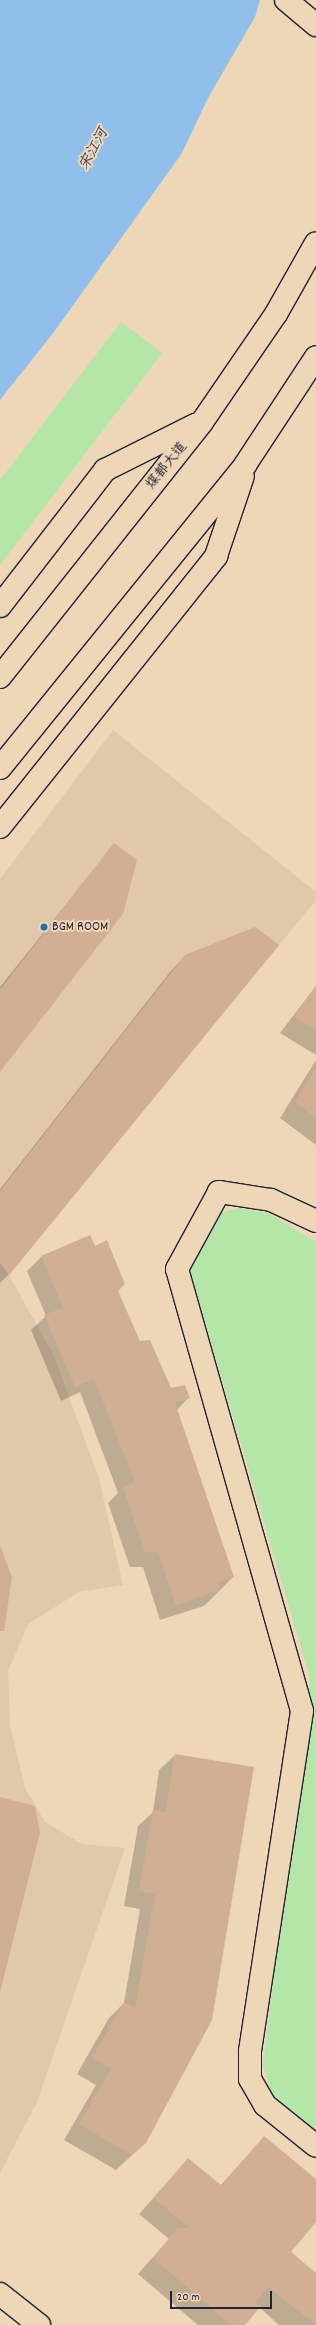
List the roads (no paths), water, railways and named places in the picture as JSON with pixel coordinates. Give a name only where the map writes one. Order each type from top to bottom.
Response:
[{"type":"street","points":[[286,0],[316,25]]},
{"type":"street","name":"煤都大道","points":[[0,677],[202,422],[276,314],[316,243]]},
{"type":"street","points":[[0,768],[249,460],[316,356]]},
{"type":"street","points":[[0,606],[105,470],[202,422]]},
{"type":"street","points":[[0,827],[216,556],[249,460]]},
{"type":"street","points":[[316,1221],[271,1200],[219,1192],[178,1269],[302,1711],[250,2051],[250,2079],[265,2105],[316,2146]]},
{"type":"street","points":[[0,2294],[39,2325]]},
{"type":"water","name":"宋江河","points":[[0,0],[260,0],[255,17],[208,98],[182,153],[54,332],[0,400]]},
{"type":"place","name":"BGM ROOM","points":[[44,927]]}]
